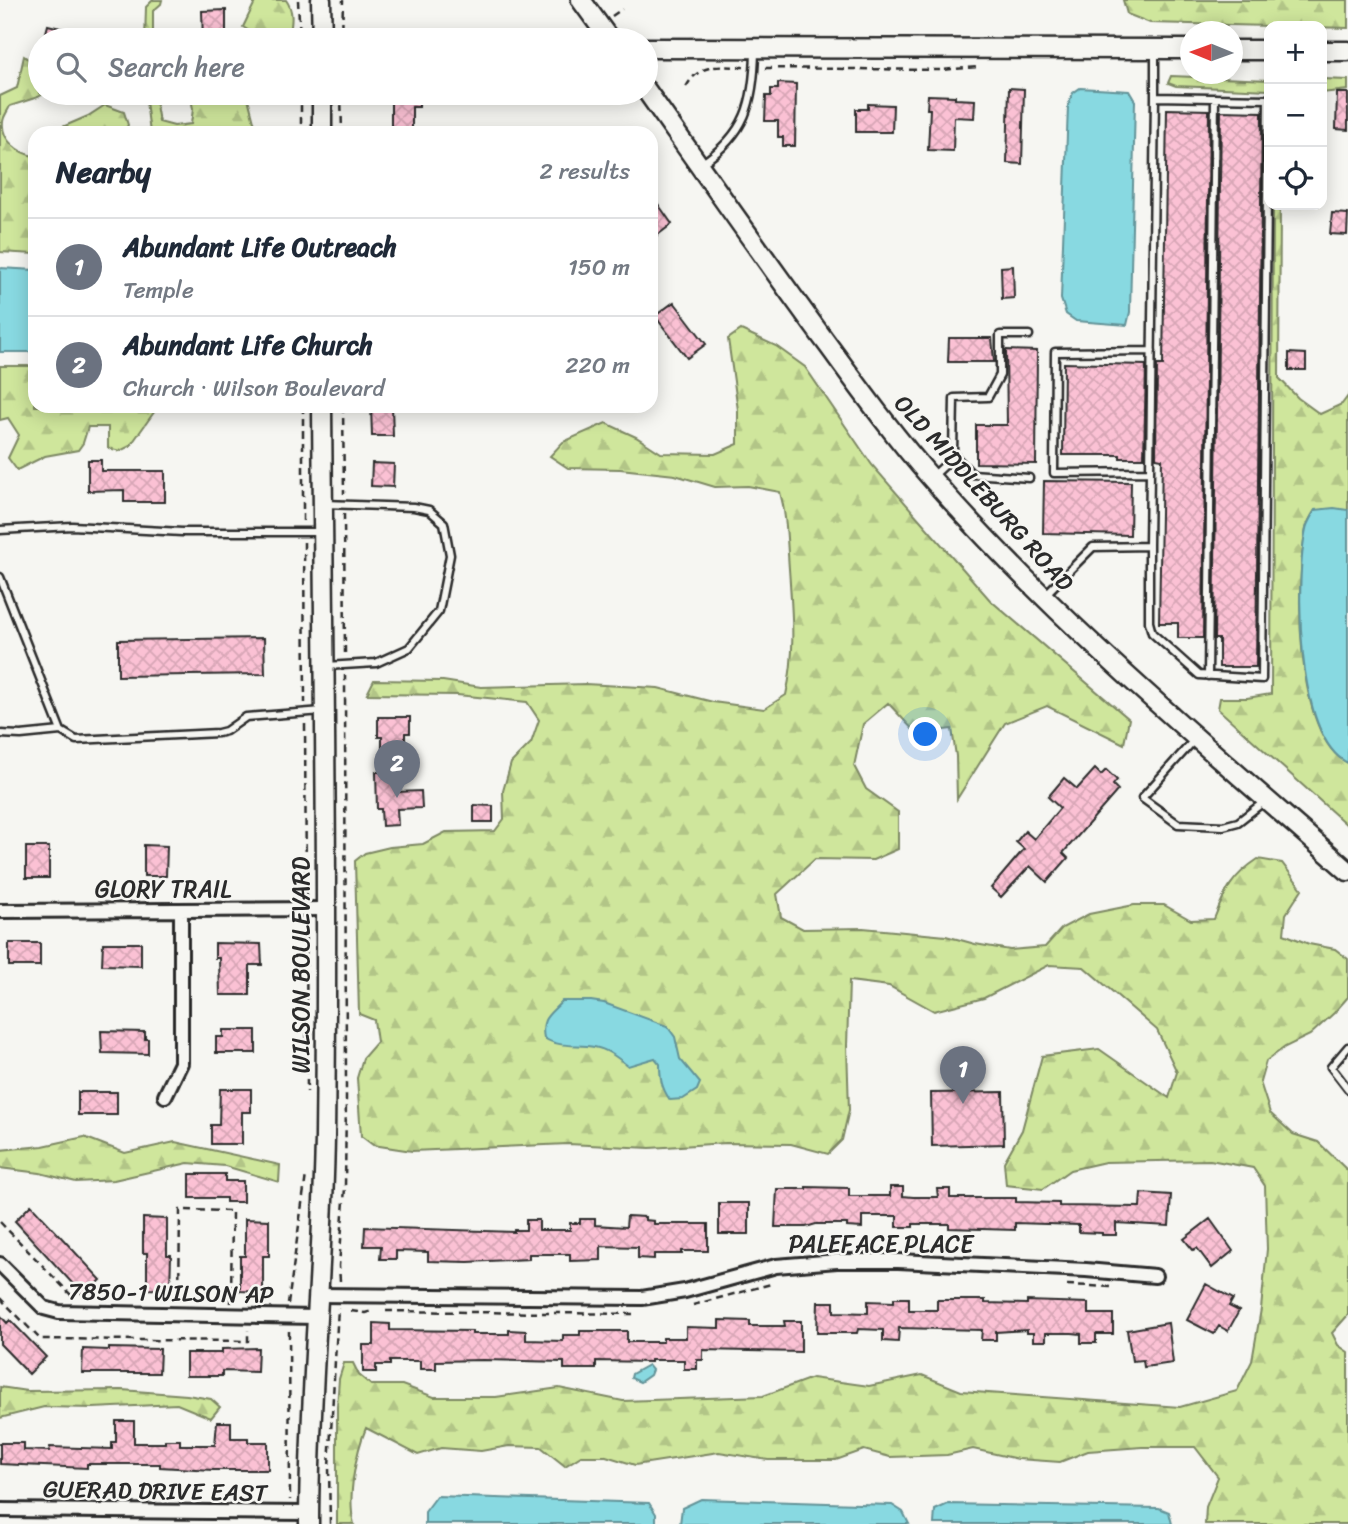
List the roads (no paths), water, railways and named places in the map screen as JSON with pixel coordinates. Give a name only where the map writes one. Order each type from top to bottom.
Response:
[{"type":"main road","points":[[321,0],[321,28]]},
{"type":"main road","points":[[581,0],[601,28]]},
{"type":"main road","points":[[658,48],[1180,49]]},
{"type":"main road","points":[[1243,50],[1264,50]]},
{"type":"main road","points":[[1327,51],[1348,51]]},
{"type":"main road","points":[[322,105],[322,126]]},
{"type":"main road","name":"OLD MIDDLEBURG ROAD","points":[[657,105],[883,420],[990,544],[1073,628],[1348,871]]},
{"type":"main road","name":"WILSON BOULEVARD","points":[[309,1519],[325,1140],[322,413]]},
{"type":"street","name":"GLORY TRAIL","points":[[0,911],[326,909]]},
{"type":"street","points":[[164,1096],[181,1063],[181,910]]},
{"type":"street","name":"PALEFACE PLACE","points":[[317,1295],[642,1298],[685,1292],[776,1266],[837,1261],[912,1262],[1155,1276]]},
{"type":"street","name":"7850-1 WILSON AP","points":[[0,1264],[44,1308],[59,1312],[316,1317]]},
{"type":"street","name":"GUERAD DRIVE EAST","points":[[0,1510],[290,1513],[309,1519]]},
{"type":"lane","points":[[699,165],[722,150],[741,121],[750,102],[755,47]]},
{"type":"lane","points":[[1155,49],[1150,629],[1164,646],[1199,675],[1262,679],[1268,99],[1155,97]]},
{"type":"lane","points":[[1208,676],[1215,98]]},
{"type":"lane","points":[[931,478],[953,454],[954,398],[988,397],[1000,375],[1000,335],[1028,335]]},
{"type":"lane","points":[[1150,472],[1054,473],[1055,352],[1152,351]]},
{"type":"lane","points":[[953,454],[972,474],[1030,478]]},
{"type":"lane","points":[[323,504],[414,507],[429,510],[444,523],[450,555],[439,611],[409,648],[376,663],[349,667],[324,666]]},
{"type":"lane","points":[[0,530],[72,526],[182,533],[323,532]]},
{"type":"lane","points":[[1043,597],[1093,547],[1149,546]]},
{"type":"lane","points":[[0,577],[61,731]]},
{"type":"lane","points":[[0,734],[61,731],[76,740],[218,733],[226,731],[246,717],[325,711]]},
{"type":"lane","points":[[1197,737],[1142,798],[1178,824],[1223,826],[1238,822],[1267,799]]},
{"type":"lane","points":[[1348,1047],[1332,1068],[1348,1089]]},
{"type":"water","points":[[1080,88],[1129,91],[1135,101],[1130,312],[1127,325],[1076,321],[1066,314],[1061,299],[1068,106],[1073,93]]},
{"type":"water","points":[[0,268],[28,270],[28,352],[0,352]]},
{"type":"water","points":[[1315,510],[1348,510],[1348,763],[1331,748],[1318,723],[1309,691],[1300,618],[1302,552],[1307,527]]},
{"type":"water","points":[[562,1001],[604,1003],[667,1026],[675,1037],[680,1059],[700,1083],[697,1090],[683,1099],[670,1100],[662,1082],[660,1064],[655,1058],[628,1066],[599,1048],[562,1044],[544,1038],[543,1025]]},
{"type":"water","points":[[648,1365],[652,1370],[650,1375],[640,1382],[631,1378],[632,1374]]},
{"type":"water","points":[[437,1496],[649,1503],[656,1514],[656,1524],[425,1524],[425,1512]]},
{"type":"water","points":[[701,1499],[892,1505],[903,1512],[909,1524],[680,1524],[682,1508]]},
{"type":"water","points":[[948,1504],[1159,1508],[1169,1512],[1172,1524],[934,1524],[935,1510]]},
{"type":"place","name":"Abundant Life Church","points":[[397,798]]},
{"type":"place","name":"Abundant Life Outreach","points":[[963,1104]]}]
